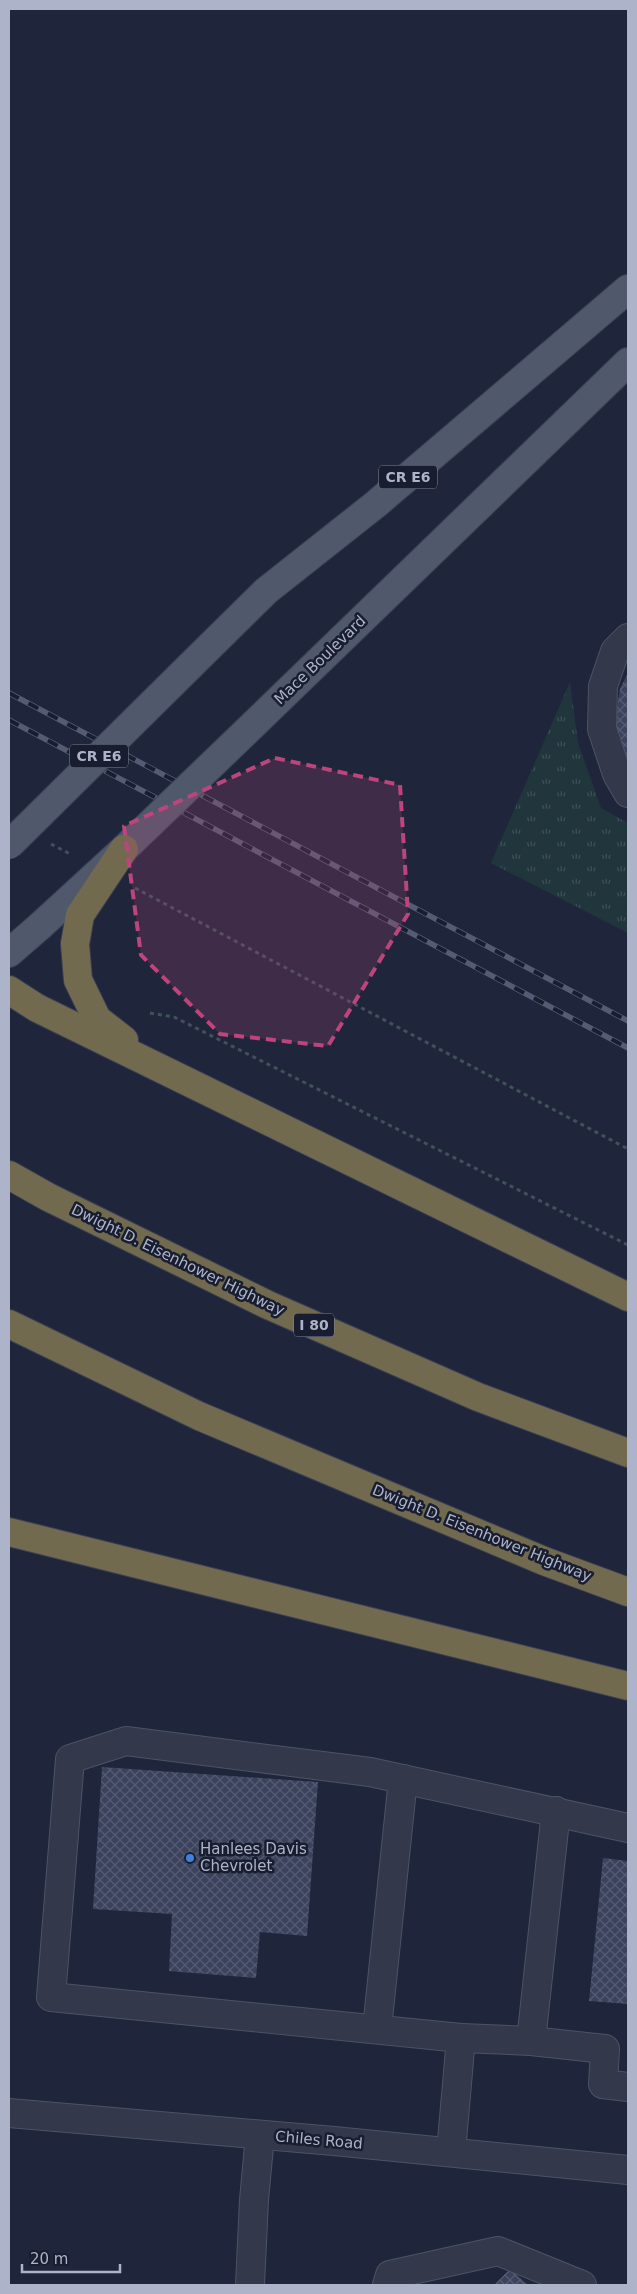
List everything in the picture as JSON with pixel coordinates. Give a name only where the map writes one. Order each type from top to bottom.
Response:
[{"type":"highway","points":[[124,849],[80,915],[75,944],[78,980],[97,1019],[154,1065]]},
{"type":"highway","points":[[9,990],[37,1008],[628,1297]]},
{"type":"highway","name":"Dwight D. Eisenhower Highway","points":[[9,1175],[48,1197],[268,1305],[478,1397],[628,1453]]},
{"type":"highway","name":"Dwight D. Eisenhower Highway","points":[[9,1324],[199,1416],[544,1560],[628,1592]]},
{"type":"highway","points":[[9,1532],[628,1686]]},
{"type":"main road","name":"CR E6","points":[[9,845],[266,591],[384,497],[628,289]]},
{"type":"main road","name":"Mace Boulevard","points":[[9,953],[124,849],[628,362]]},
{"type":"street","points":[[628,638],[616,651],[603,686],[602,729],[617,774],[628,793]]},
{"type":"street","points":[[628,1828],[370,1772],[126,1741],[70,1759],[51,1997],[461,2038],[531,2041],[605,2049],[603,2084],[628,2087]]},
{"type":"street","points":[[376,2029],[403,1779]]},
{"type":"street","points":[[531,2041],[556,1812]]},
{"type":"street","points":[[451,2152],[461,2038]]},
{"type":"street","name":"Chiles Road","points":[[9,2113],[451,2152],[628,2170]]},
{"type":"street","points":[[250,2285],[254,2200],[260,2135]]},
{"type":"street","points":[[387,2285],[390,2275],[498,2251],[582,2285]]},
{"type":"path","points":[[44,840],[78,858]]},
{"type":"path","points":[[131,886],[628,1149]]},
{"type":"path","points":[[150,1013],[174,1017],[628,1245]]},
{"type":"highlighted area","points":[[275,758],[400,785],[408,914],[328,1046],[220,1034],[141,955],[124,826]]},
{"type":"green space","points":[[570,682],[578,743],[601,808],[628,823],[628,933],[491,863]]},
{"type":"building","points":[[628,673],[628,768],[621,755],[615,722],[620,688]]},
{"type":"building","points":[[102,1767],[318,1782],[307,1936],[260,1932],[256,1978],[169,1971],[172,1914],[93,1909]]},
{"type":"building","points":[[603,1858],[628,1861],[628,2004],[589,2001]]},
{"type":"building","points":[[510,2269],[528,2285],[494,2285]]},
{"type":"railway","points":[[9,693],[628,1021]]},
{"type":"railway","points":[[9,720],[628,1048]]},
{"type":"place","name":"Hanlees Davis Chevrolet","points":[[190,1858]]}]
